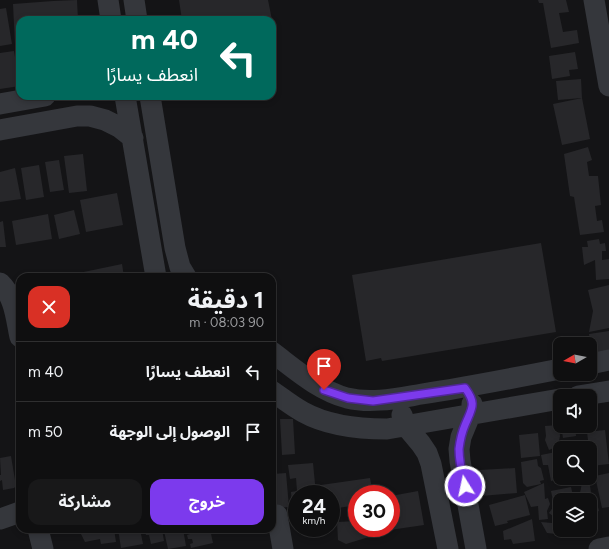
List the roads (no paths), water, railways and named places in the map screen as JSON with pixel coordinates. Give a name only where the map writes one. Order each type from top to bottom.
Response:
[{"type":"street","points":[[108,0],[110,16]]},
{"type":"street","points":[[134,0],[136,16]]},
{"type":"street","points":[[594,0],[609,86]]},
{"type":"street","points":[[0,104],[22,100]]},
{"type":"street","points":[[125,100],[133,138],[155,273]]},
{"type":"street","points":[[151,100],[175,248],[180,267],[184,273]]},
{"type":"street","points":[[0,130],[77,116],[90,116],[105,120],[120,127],[133,138]]},
{"type":"street","points":[[0,283],[12,298],[16,318]]},
{"type":"street","points":[[276,355],[324,390],[348,398],[373,401],[465,388],[553,371]]},
{"type":"street","points":[[597,363],[609,360]]},
{"type":"street","points":[[465,388],[470,394],[473,408],[465,425],[459,449],[476,549]]},
{"type":"street","points":[[597,393],[609,391]]},
{"type":"street","points":[[276,394],[303,413],[321,420],[368,429],[387,429],[553,400]]},
{"type":"street","points":[[409,396],[405,401],[402,415],[406,426],[421,444],[431,464],[448,549]]},
{"type":"street","points":[[0,519],[16,513]]},
{"type":"street","points":[[277,515],[284,549]]},
{"type":"street","points":[[39,533],[43,549]]},
{"type":"street","points":[[599,549],[609,547]]}]
